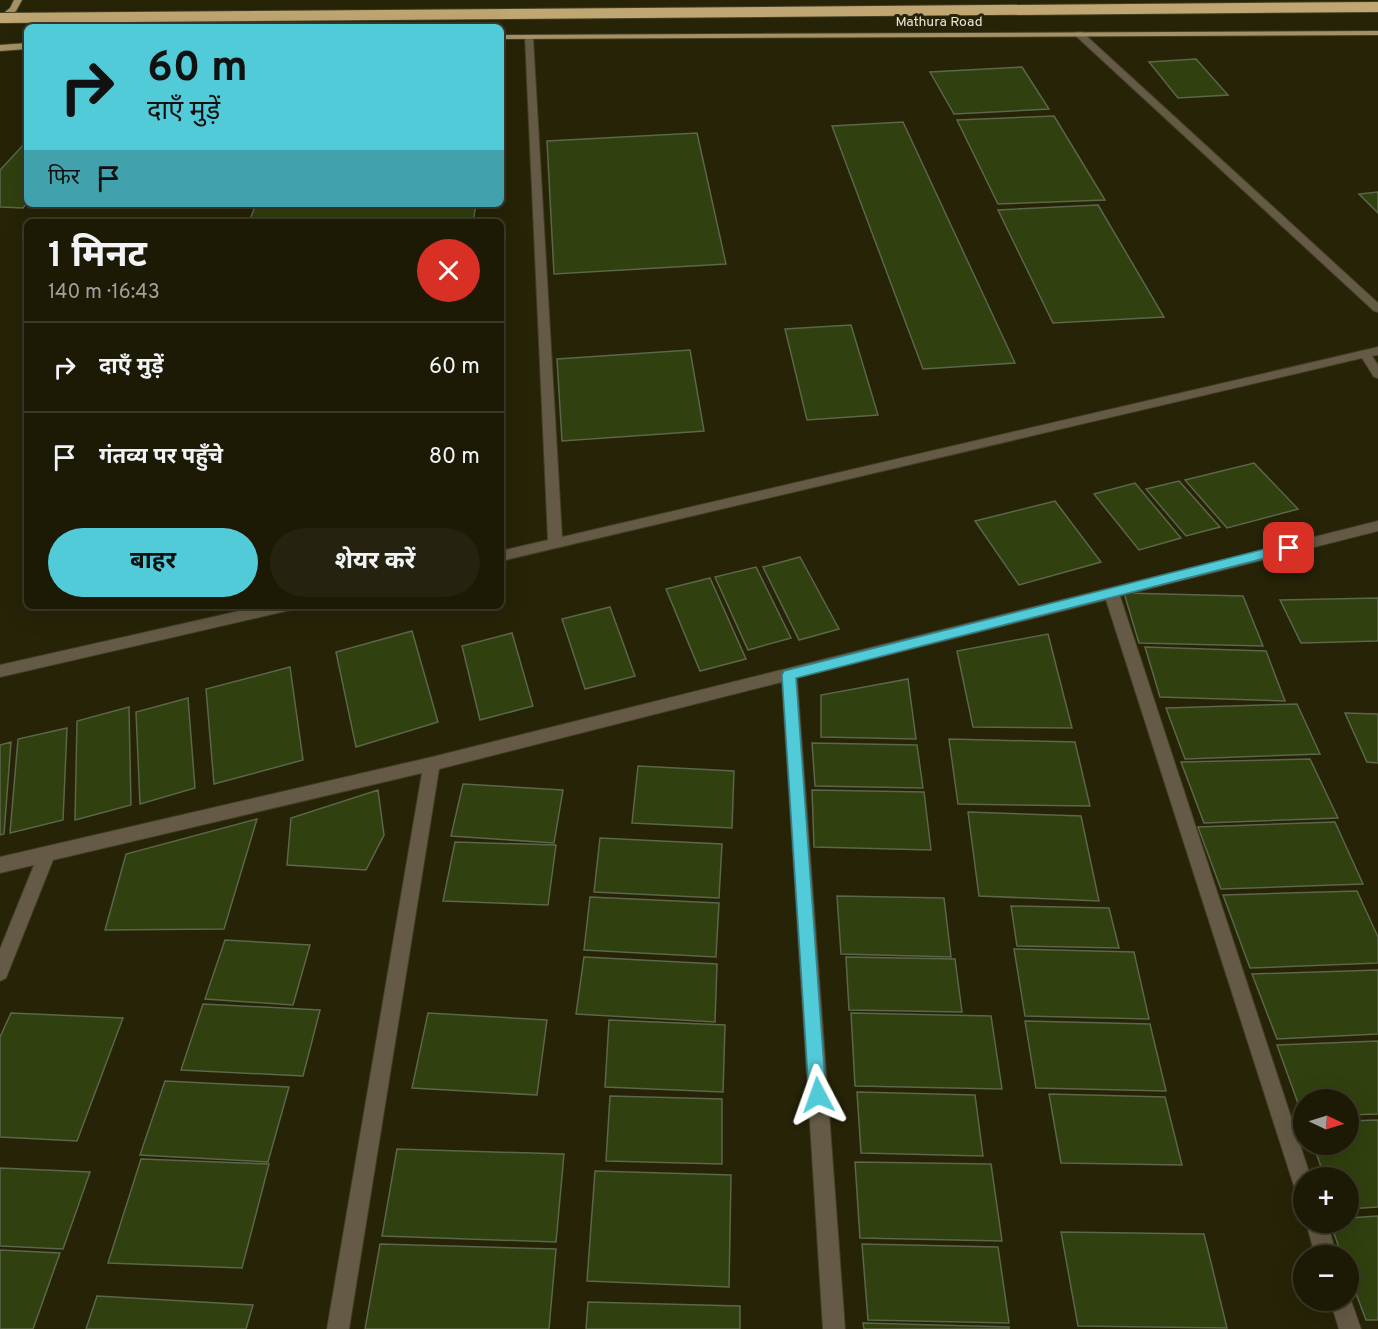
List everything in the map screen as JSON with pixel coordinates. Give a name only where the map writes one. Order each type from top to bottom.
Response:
[{"type":"highway","name":"Mathura Road","points":[[0,19],[1378,7]]},
{"type":"main road","points":[[0,19],[13,9],[18,0]]},
{"type":"main road","name":"Mathura Road","points":[[504,37],[1378,33]]},
{"type":"main road","points":[[0,48],[24,46]]},
{"type":"street","points":[[1079,34],[1378,309]]},
{"type":"street","points":[[529,37],[555,543]]},
{"type":"street","points":[[504,555],[1372,352],[1378,374]]},
{"type":"street","points":[[0,865],[432,764],[1378,526]]},
{"type":"street","points":[[1111,592],[1298,1167]]},
{"type":"street","points":[[0,671],[273,609]]},
{"type":"street","points":[[789,675],[834,1329]]},
{"type":"street","points":[[338,1329],[432,764]]},
{"type":"street","points":[[0,972],[47,853]]},
{"type":"street","points":[[1344,1311],[1350,1329]]},
{"type":"building","points":[[1196,59],[1228,95],[1178,98],[1149,62]]},
{"type":"building","points":[[1022,67],[1049,109],[954,114],[930,72]]},
{"type":"building","points":[[1054,116],[1105,200],[998,204],[957,120]]},
{"type":"building","points":[[903,122],[1015,363],[923,369],[832,126]]},
{"type":"building","points":[[697,133],[726,264],[554,274],[547,141]]},
{"type":"building","points":[[24,144],[23,208],[0,207],[0,170]]},
{"type":"building","points":[[1378,192],[1378,213],[1359,194]]},
{"type":"building","points":[[1098,205],[1164,317],[1053,323],[998,210]]},
{"type":"building","points":[[255,207],[476,207],[474,219],[250,219]]},
{"type":"building","points":[[851,325],[878,415],[807,420],[785,329]]},
{"type":"building","points":[[690,350],[704,431],[562,441],[557,359]]},
{"type":"building","points":[[1254,463],[1298,509],[1227,528],[1185,480]]},
{"type":"building","points":[[1179,481],[1220,527],[1186,536],[1146,489]]},
{"type":"building","points":[[1135,483],[1181,538],[1139,550],[1094,494]]},
{"type":"building","points":[[1055,501],[1101,562],[1019,585],[975,521]]},
{"type":"building","points":[[800,557],[839,629],[799,640],[763,567]]},
{"type":"building","points":[[756,567],[791,638],[748,650],[715,577]]},
{"type":"building","points":[[710,578],[746,659],[700,671],[666,589]]},
{"type":"building","points":[[1124,593],[1243,596],[1263,646],[1139,643]]},
{"type":"building","points":[[1378,598],[1378,641],[1301,643],[1280,600]]},
{"type":"building","points":[[610,607],[635,676],[585,689],[562,619]]},
{"type":"building","points":[[412,631],[438,722],[356,747],[336,652]]},
{"type":"building","points":[[512,633],[533,706],[480,720],[462,646]]},
{"type":"building","points":[[1048,634],[1072,728],[973,727],[957,651]]},
{"type":"building","points":[[1145,647],[1266,651],[1285,701],[1160,697]]},
{"type":"building","points":[[290,667],[303,760],[214,784],[206,689]]},
{"type":"building","points":[[908,679],[916,739],[821,737],[821,695]]},
{"type":"building","points":[[188,698],[195,788],[140,804],[136,712]]},
{"type":"building","points":[[1297,704],[1320,754],[1185,759],[1166,708]]},
{"type":"building","points":[[129,707],[131,805],[75,820],[77,721]]},
{"type":"building","points":[[1345,713],[1378,714],[1378,763],[1367,762]]},
{"type":"building","points":[[67,728],[63,820],[10,833],[18,739]]},
{"type":"building","points":[[949,739],[1075,742],[1090,806],[958,804]]},
{"type":"building","points":[[11,742],[4,834],[0,835],[0,745]]},
{"type":"building","points":[[812,743],[917,745],[923,788],[815,786]]},
{"type":"building","points":[[1310,759],[1338,818],[1204,823],[1181,762]]},
{"type":"building","points":[[638,766],[734,771],[732,828],[632,823]]},
{"type":"building","points":[[463,784],[563,790],[554,843],[451,836]]},
{"type":"building","points":[[378,790],[384,835],[366,870],[287,865],[291,818]]},
{"type":"building","points":[[812,790],[924,792],[931,850],[814,847]]},
{"type":"building","points":[[968,812],[1081,816],[1099,901],[979,896]]},
{"type":"building","points":[[257,819],[224,929],[105,930],[126,854]]},
{"type":"building","points":[[1335,822],[1363,884],[1221,889],[1198,827]]},
{"type":"building","points":[[600,838],[722,844],[719,898],[594,892]]},
{"type":"building","points":[[455,842],[556,845],[548,905],[443,901]]},
{"type":"building","points":[[1357,891],[1378,937],[1378,963],[1250,968],[1223,895]]},
{"type":"building","points":[[837,896],[944,898],[951,957],[841,954]]},
{"type":"building","points":[[590,897],[719,903],[716,957],[584,950]]},
{"type":"building","points":[[1011,906],[1109,908],[1119,948],[1017,946]]},
{"type":"building","points":[[225,940],[310,945],[293,1005],[205,999]]},
{"type":"building","points":[[1014,949],[1134,952],[1149,1019],[1025,1016]]},
{"type":"building","points":[[584,957],[717,964],[715,1022],[576,1014]]},
{"type":"building","points":[[846,957],[955,959],[962,1012],[849,1010]]},
{"type":"building","points":[[1378,970],[1378,1034],[1277,1039],[1252,974]]},
{"type":"building","points":[[203,1004],[320,1010],[303,1076],[181,1070]]},
{"type":"building","points":[[11,1013],[123,1018],[77,1141],[0,1137],[0,1037]]},
{"type":"building","points":[[428,1013],[547,1020],[537,1095],[412,1088]]},
{"type":"building","points":[[851,1013],[991,1016],[1002,1089],[855,1086]]},
{"type":"building","points":[[609,1020],[725,1025],[723,1092],[605,1087]]},
{"type":"building","points":[[1025,1021],[1150,1024],[1166,1091],[1036,1088]]},
{"type":"building","points":[[1378,1041],[1378,1114],[1359,1115],[1359,1089],[1293,1089],[1277,1045]]},
{"type":"building","points":[[165,1081],[289,1087],[268,1162],[140,1155]]},
{"type":"building","points":[[857,1092],[975,1095],[983,1156],[861,1153]]},
{"type":"building","points":[[1049,1094],[1165,1097],[1182,1165],[1061,1163]]},
{"type":"building","points":[[610,1096],[722,1099],[722,1164],[606,1161]]},
{"type":"building","points":[[1378,1120],[1378,1207],[1359,1208],[1359,1167],[1321,1167],[1317,1155],[1359,1155],[1359,1121]]},
{"type":"building","points":[[397,1149],[564,1154],[556,1242],[382,1236]]},
{"type":"building","points":[[141,1159],[269,1164],[242,1268],[108,1263]]},
{"type":"building","points":[[855,1162],[991,1164],[1002,1241],[860,1238]]},
{"type":"building","points":[[0,1168],[90,1172],[63,1249],[0,1246]]},
{"type":"building","points":[[595,1171],[731,1175],[729,1287],[587,1281]]},
{"type":"building","points":[[1378,1216],[1378,1320],[1366,1320],[1359,1301],[1359,1245],[1338,1245],[1334,1233],[1359,1233],[1359,1217]]},
{"type":"building","points":[[1061,1232],[1204,1234],[1227,1328],[1078,1326]]},
{"type":"building","points":[[380,1244],[556,1249],[549,1329],[365,1329]]},
{"type":"building","points":[[862,1244],[998,1247],[1009,1323],[868,1320]]},
{"type":"building","points":[[0,1250],[60,1253],[33,1329],[0,1329]]},
{"type":"building","points":[[97,1296],[253,1305],[246,1329],[86,1329]]},
{"type":"building","points":[[588,1302],[740,1306],[740,1329],[586,1329]]},
{"type":"building","points":[[863,1323],[1009,1327],[1009,1329],[864,1329]]},
{"type":"route","points":[[818,1095],[789,675],[1289,548]]}]
